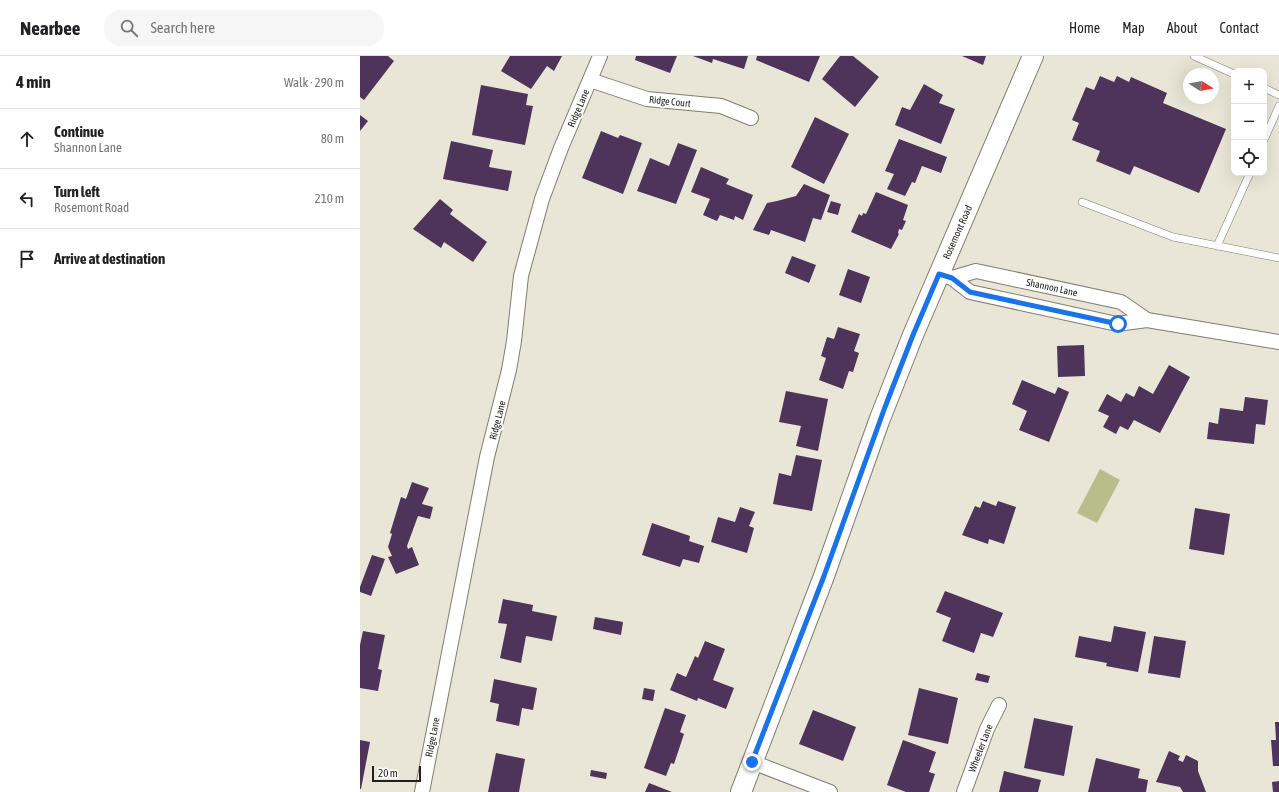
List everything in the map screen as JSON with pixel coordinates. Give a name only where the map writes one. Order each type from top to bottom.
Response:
[{"type":"main road","name":"Rosemont Road","points":[[741,792],[824,576],[885,407],[913,335],[946,276],[1033,56]]},
{"type":"street","name":"Ridge Lane","points":[[422,792],[487,457],[509,370],[514,341],[521,276],[542,199],[561,148],[600,56]]},
{"type":"street","name":"Ridge Court","points":[[590,80],[647,99],[721,106],[751,118]]},
{"type":"street","name":"Shannon Lane","points":[[946,276],[976,271],[1113,300],[1121,302],[1147,320]]},
{"type":"street","name":"Shannon Lane","points":[[946,276],[970,292],[1118,324],[1147,320],[1279,342]]},
{"type":"street","name":"Wheeler Lane","points":[[964,792],[987,730],[999,705]]},
{"type":"street","points":[[752,762],[830,792]]},
{"type":"lane","points":[[1194,56],[1231,73]]},
{"type":"lane","points":[[1267,89],[1279,95]]},
{"type":"lane","points":[[1267,133],[1279,106]]},
{"type":"lane","points":[[1217,246],[1249,176]]},
{"type":"lane","points":[[1082,202],[1173,237],[1279,258]]},
{"type":"green space","points":[[1100,469],[1120,480],[1097,523],[1077,513]]},
{"type":"building","points":[[360,56],[388,56],[394,61],[364,100],[360,97]]},
{"type":"building","points":[[510,56],[562,56],[554,71],[547,66],[531,89],[501,71]]},
{"type":"building","points":[[636,56],[677,56],[670,73],[635,60]]},
{"type":"building","points":[[693,56],[748,56],[744,69],[713,59],[712,63]]},
{"type":"building","points":[[757,56],[820,56],[809,82],[756,60]]},
{"type":"building","points":[[840,56],[853,56],[879,77],[855,107],[822,79]]},
{"type":"building","points":[[962,56],[986,56],[983,65]]},
{"type":"building","points":[[1100,76],[1114,82],[1117,76],[1129,82],[1131,77],[1167,93],[1163,103],[1226,129],[1199,193],[1134,166],[1130,175],[1096,161],[1100,151],[1072,140],[1079,123],[1072,120],[1086,87],[1094,90]]},
{"type":"building","points":[[924,84],[943,95],[939,103],[955,109],[941,144],[895,125],[902,107],[910,110]]},
{"type":"building","points":[[481,85],[528,94],[526,105],[533,106],[525,145],[472,135]]},
{"type":"building","points":[[360,115],[368,121],[360,131]]},
{"type":"building","points":[[815,117],[849,134],[824,184],[791,167]]},
{"type":"building","points":[[601,131],[618,138],[620,135],[642,143],[623,194],[582,178]]},
{"type":"building","points":[[899,139],[947,157],[941,173],[922,166],[915,183],[912,182],[905,196],[887,189],[894,174],[885,171]]},
{"type":"building","points":[[451,141],[493,150],[489,167],[512,171],[508,191],[443,179]]},
{"type":"building","points":[[678,143],[697,150],[676,204],[637,191],[650,158],[669,166]]},
{"type":"building","points":[[701,167],[729,179],[726,184],[753,195],[743,220],[735,216],[734,220],[720,215],[717,221],[703,215],[710,199],[691,192]]},
{"type":"building","points":[[804,184],[830,195],[821,220],[813,218],[805,242],[771,230],[769,235],[753,230],[767,203],[796,196]]},
{"type":"building","points":[[876,192],[908,205],[903,220],[906,221],[902,230],[899,229],[899,234],[891,249],[851,232],[859,214],[862,216],[863,213],[866,214]]},
{"type":"building","points":[[440,199],[453,210],[450,214],[487,242],[473,262],[444,242],[441,248],[413,229]]},
{"type":"building","points":[[831,201],[841,204],[838,215],[827,212]]},
{"type":"building","points":[[792,256],[816,265],[809,283],[785,273]]},
{"type":"building","points":[[848,269],[870,277],[861,303],[839,295]]},
{"type":"building","points":[[838,327],[860,334],[854,351],[859,353],[853,372],[849,371],[843,389],[819,380],[826,358],[821,356],[827,337],[834,339]]},
{"type":"building","points":[[1084,345],[1085,376],[1058,377],[1057,346]]},
{"type":"building","points":[[1169,365],[1190,377],[1160,433],[1134,420],[1128,430],[1120,426],[1116,434],[1103,427],[1109,416],[1098,411],[1107,394],[1121,402],[1126,393],[1134,397],[1139,386],[1153,394]]},
{"type":"building","points":[[1022,380],[1055,394],[1058,387],[1069,392],[1049,442],[1019,430],[1027,411],[1012,404]]},
{"type":"building","points":[[786,391],[828,399],[818,451],[796,446],[801,426],[779,422]]},
{"type":"building","points":[[1245,397],[1268,400],[1265,425],[1256,424],[1254,444],[1207,439],[1209,422],[1218,424],[1220,408],[1243,411]]},
{"type":"building","points":[[796,455],[822,460],[812,511],[773,504],[779,473],[791,476]]},
{"type":"building","points":[[412,482],[429,488],[422,504],[433,507],[430,519],[418,516],[407,546],[408,549],[412,547],[419,565],[396,574],[388,557],[392,556],[388,547],[392,534],[390,533],[401,497],[406,499]]},
{"type":"building","points":[[983,501],[996,506],[998,501],[1016,507],[1004,544],[989,539],[988,544],[962,535],[975,506],[980,508]]},
{"type":"building","points":[[740,507],[755,512],[749,526],[754,528],[747,553],[711,542],[718,517],[735,522]]},
{"type":"building","points":[[1195,508],[1230,514],[1224,555],[1189,549]]},
{"type":"building","points":[[652,523],[690,536],[689,541],[704,546],[699,563],[683,559],[680,567],[642,555]]},
{"type":"building","points":[[372,555],[385,559],[371,596],[360,592],[360,587]]},
{"type":"building","points":[[945,591],[1003,613],[993,637],[981,633],[974,653],[942,641],[951,618],[936,612]]},
{"type":"building","points":[[503,599],[533,605],[532,611],[557,616],[552,641],[526,636],[521,663],[500,658],[507,624],[498,623]]},
{"type":"building","points":[[595,617],[623,622],[621,635],[593,629]]},
{"type":"building","points":[[1114,626],[1146,632],[1138,672],[1106,666],[1107,663],[1075,657],[1079,636],[1111,642]]},
{"type":"building","points":[[363,631],[385,635],[378,669],[382,670],[378,691],[360,688],[360,645]]},
{"type":"building","points":[[1154,636],[1186,641],[1180,678],[1148,673]]},
{"type":"building","points":[[705,641],[725,649],[713,680],[734,688],[726,709],[698,698],[697,701],[670,690],[677,673],[686,677],[695,656],[698,658]]},
{"type":"building","points":[[977,673],[990,676],[988,683],[975,680]]},
{"type":"building","points":[[494,679],[537,688],[533,710],[522,708],[519,726],[496,721],[499,704],[490,702]]},
{"type":"building","points":[[644,688],[655,690],[653,701],[642,699]]},
{"type":"building","points":[[919,688],[958,698],[948,744],[908,735]]},
{"type":"building","points":[[665,708],[686,715],[680,732],[684,734],[674,764],[671,763],[666,776],[644,768]]},
{"type":"building","points":[[813,710],[856,727],[843,761],[799,744]]},
{"type":"building","points":[[1034,718],[1073,726],[1064,776],[1024,768]]},
{"type":"building","points":[[1275,722],[1279,722],[1279,766],[1273,766],[1271,740],[1276,740]]},
{"type":"building","points":[[360,740],[370,742],[361,789],[360,789]]},
{"type":"building","points":[[903,740],[936,752],[929,772],[935,774],[929,792],[906,792],[887,785]]},
{"type":"building","points":[[1169,751],[1180,756],[1178,760],[1183,762],[1186,755],[1198,761],[1198,771],[1206,792],[1183,792],[1180,787],[1156,782]]},
{"type":"building","points":[[496,753],[525,759],[519,792],[488,792]]},
{"type":"building","points":[[1096,758],[1140,769],[1138,778],[1148,780],[1146,792],[1088,792]]},
{"type":"building","points":[[591,770],[607,773],[606,779],[590,776]]},
{"type":"building","points":[[1004,771],[1041,780],[1038,792],[999,792]]},
{"type":"building","points":[[1279,781],[1279,792],[1273,792],[1272,782]]},
{"type":"building","points":[[649,783],[672,792],[645,792]]},
{"type":"route","points":[[752,762],[824,576],[885,407],[939,274],[952,278],[970,292],[1118,324]]}]
